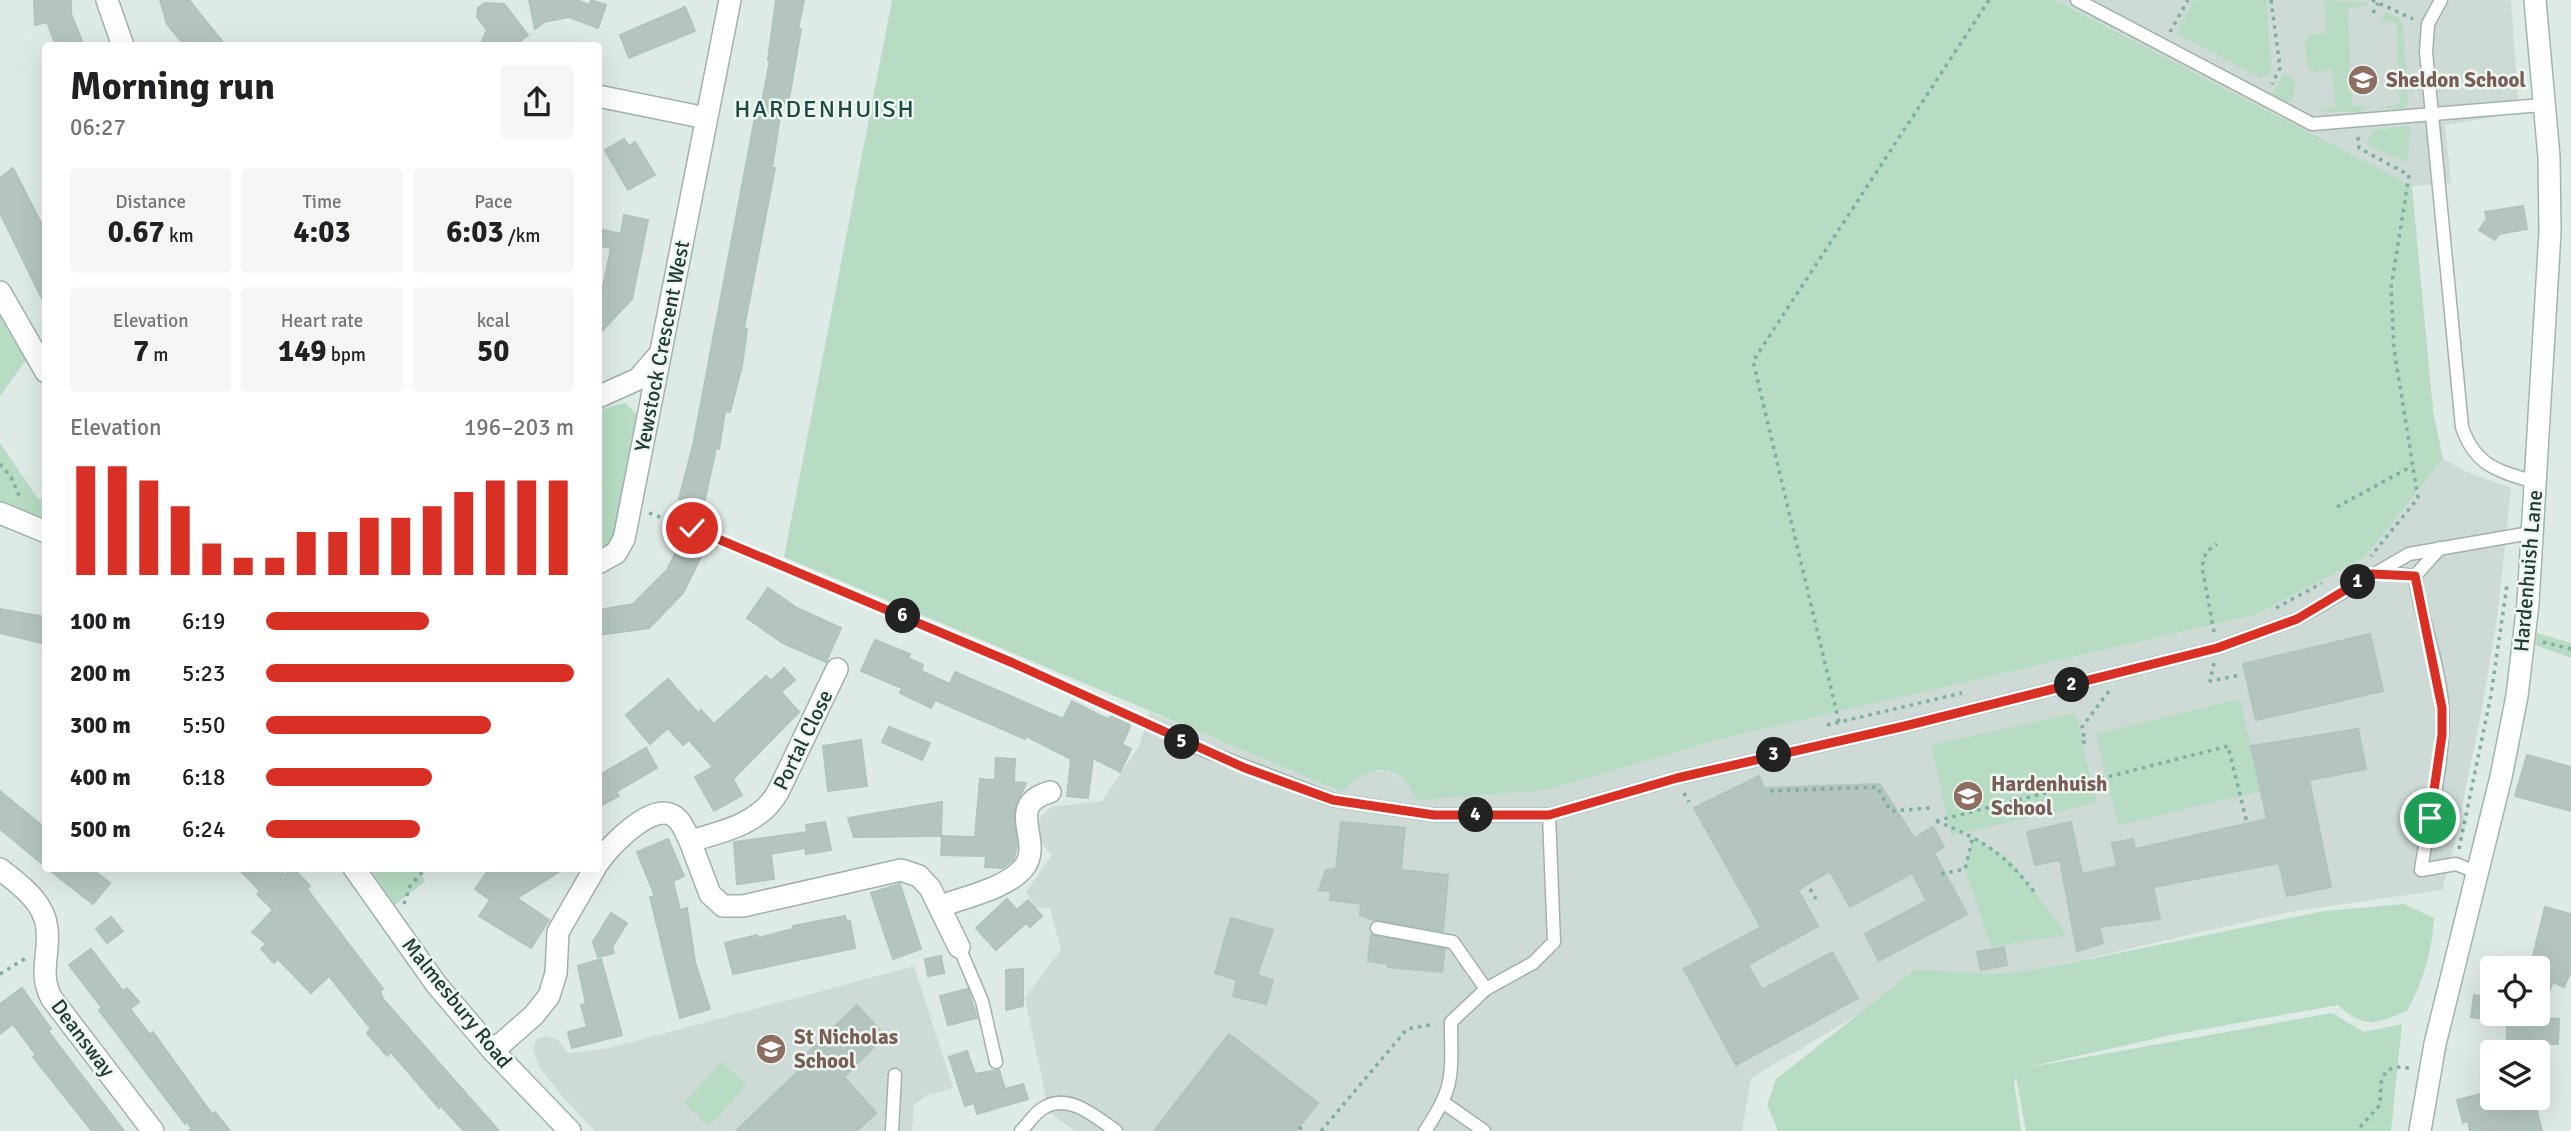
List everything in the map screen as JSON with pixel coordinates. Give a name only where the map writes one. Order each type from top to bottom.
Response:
[{"type":"street","points":[[107,0],[122,42]]},
{"type":"street","name":"Yewstock Crescent West","points":[[602,561],[621,547],[631,506],[730,0]]},
{"type":"street","name":"Hardenhuish Lane","points":[[2420,1131],[2435,1044],[2501,777],[2524,638],[2550,232],[2549,157],[2533,2]]},
{"type":"street","points":[[602,97],[706,118]]},
{"type":"street","points":[[0,292],[42,365]]},
{"type":"street","points":[[602,395],[638,379],[650,369],[660,352]]},
{"type":"street","points":[[0,513],[42,530]]},
{"type":"street","name":"Portal Close","points":[[690,841],[742,824],[768,806],[837,669]]},
{"type":"street","points":[[941,906],[1000,883],[1023,868],[1030,853],[1027,825],[1030,804],[1036,797],[1050,792]]},
{"type":"street","points":[[602,859],[625,833],[659,813],[669,813],[677,818],[690,841],[709,894],[721,906],[743,905],[901,870],[925,881],[941,906],[959,947]]},
{"type":"street","name":"Deansway","points":[[0,869],[28,892],[42,912],[48,931],[44,979],[52,999],[153,1131]]},
{"type":"street","name":"Malmesbury Road","points":[[357,872],[436,984],[493,1051],[570,1131]]},
{"type":"street","points":[[493,1051],[534,1015],[548,996],[556,968],[558,932],[593,872]]},
{"type":"lane","points":[[2077,0],[2312,124],[2543,105]]},
{"type":"lane","points":[[2441,0],[2428,24],[2426,52],[2462,427],[2477,458],[2493,467],[2535,482]]},
{"type":"lane","points":[[1177,740],[1333,800],[1434,815],[1549,815],[1618,793],[1843,738],[1905,726],[2217,648],[2297,619],[2409,554],[2530,533]]},
{"type":"lane","points":[[2415,576],[2440,548]]},
{"type":"lane","points":[[2380,572],[2415,576]]},
{"type":"lane","points":[[2415,576],[2442,708],[2437,777],[2421,870],[2456,864],[2478,873]]},
{"type":"lane","points":[[1425,1131],[1444,1103],[1451,1084],[1451,1022],[1486,989],[1533,963],[1553,942],[1549,815]]},
{"type":"lane","points":[[1377,928],[1454,942],[1486,989]]},
{"type":"lane","points":[[959,947],[982,1001],[996,1062]]},
{"type":"lane","points":[[892,1131],[895,1075]]},
{"type":"lane","points":[[1444,1103],[1484,1131]]},
{"type":"lane","points":[[1021,1131],[1043,1108],[1056,1104],[1083,1108],[1116,1131]]},
{"type":"path","points":[[1843,738],[1754,361],[1989,0]]},
{"type":"path","points":[[2163,44],[2188,0]]},
{"type":"path","points":[[2264,98],[2280,68],[2271,0]]},
{"type":"path","points":[[2372,0],[2428,24]]},
{"type":"path","points":[[2373,13],[2378,3]]},
{"type":"path","points":[[2356,121],[2359,148],[2409,176],[2391,288],[2395,349],[2418,498],[2368,559]]},
{"type":"path","points":[[0,464],[11,477],[21,500]]},
{"type":"path","points":[[2337,508],[2412,466]]},
{"type":"path","points":[[631,506],[752,551],[1001,657],[1177,740]]},
{"type":"path","points":[[2217,544],[2206,552],[2202,567],[2217,648],[2210,681],[2240,675]]},
{"type":"path","points":[[2456,864],[2491,695],[2508,576]]},
{"type":"path","points":[[2264,614],[2334,577]]},
{"type":"path","points":[[2214,634],[2227,629]]},
{"type":"path","points":[[2524,638],[2571,649]]},
{"type":"path","points":[[2082,742],[2085,742],[2082,727],[2122,673]]},
{"type":"path","points":[[2036,894],[2011,861],[1973,836],[1936,821],[2228,746],[2247,823]]},
{"type":"path","points":[[1770,791],[1877,787],[1891,811],[1931,808]]},
{"type":"path","points":[[1941,874],[1965,869],[1973,836]]},
{"type":"path","points":[[402,936],[407,895],[410,886],[422,872]]},
{"type":"path","points":[[1810,889],[1816,899]]},
{"type":"path","points":[[0,974],[46,945]]},
{"type":"path","points":[[1321,1131],[1408,1029],[1451,1022]]},
{"type":"path","points":[[2360,1127],[2380,1105],[2382,1079],[2386,1071],[2395,1067],[2413,1068],[2411,1080]]},
{"type":"path","points":[[1299,1127],[1304,1131]]},
{"type":"shaded area","name":"Sheldon School","points":[[2055,0],[2511,0],[2519,113],[2445,125],[2451,183],[2412,186]]},
{"type":"shaded area","name":"Hardenhuish School","points":[[2443,459],[2467,472],[2511,488],[2498,612],[2481,714],[2442,890],[2289,912],[2055,966],[1997,974],[1916,969],[1866,1010],[1751,1078],[1742,1131],[1075,1131],[1049,1112],[1025,998],[1061,950],[1050,908],[1036,908],[1026,892],[1052,855],[1041,843],[1036,830],[1041,816],[1051,807],[1102,801],[1139,746],[1150,712],[1343,791],[1351,780],[1369,770],[1390,772],[1404,779],[1547,790],[1728,737],[2256,615],[2364,558]]},
{"type":"shaded area","name":"St Nicholas School","points":[[914,966],[953,1088],[928,1095],[914,1105],[912,1131],[595,1131],[561,1095],[539,1066],[533,1050],[536,1040],[546,1036],[558,1040],[568,1053],[610,1048]]},
{"type":"green space","points":[[892,0],[2055,0],[2412,186],[2433,410],[2443,459],[2364,558],[2255,615],[1728,737],[1547,790],[1417,800],[1407,783],[1389,771],[1380,770],[1356,779],[1343,792],[784,557]]},
{"type":"green space","points":[[2194,0],[2266,0],[2272,73],[2260,78],[2176,33]]},
{"type":"green space","points":[[2324,0],[2369,3],[2367,6],[2348,8],[2352,106],[2368,106],[2360,112],[2320,112],[2336,106],[2332,69],[2315,72],[2308,69],[2305,41],[2311,35],[2327,33]]},
{"type":"green space","points":[[2385,11],[2399,18],[2403,27],[2408,104],[2405,108],[2389,109],[2386,106],[2400,104],[2397,23],[2381,21]]},
{"type":"green space","points":[[2284,73],[2295,81],[2293,99],[2287,102],[2271,96]]},
{"type":"green space","points":[[2410,126],[2408,163],[2366,144],[2372,130]]},
{"type":"green space","points":[[0,307],[31,353],[0,396]]},
{"type":"green space","points":[[626,403],[637,415],[614,542],[602,552],[602,409]]},
{"type":"green space","points":[[0,443],[38,499],[42,498],[42,519],[0,504]]},
{"type":"green space","points":[[2537,633],[2571,643],[2571,658],[2535,645]]},
{"type":"green space","points":[[2240,699],[2261,791],[2118,825],[2096,734]]},
{"type":"green space","points":[[2076,713],[2096,803],[1951,835],[1931,745]]},
{"type":"green space","points":[[1973,836],[2011,861],[2067,935],[1991,947],[1965,869]]},
{"type":"green space","points":[[373,872],[420,872],[425,881],[395,905]]},
{"type":"green space","points":[[2404,904],[2434,918],[2426,966],[2407,1011],[2371,1022],[2355,1018],[2338,1005],[2171,1035],[2020,1069],[2332,1013],[2364,1032],[2402,1024],[2391,1131],[2026,1131],[2016,1077],[2014,1082],[2021,1131],[1778,1131],[1767,1105],[1776,1079],[1916,969],[1997,974],[2055,966],[2324,911]]},
{"type":"green space","points":[[721,1062],[747,1085],[709,1126],[684,1103]]},
{"type":"building","points":[[34,0],[71,0],[71,14],[82,42],[54,42],[47,22],[35,25]]},
{"type":"building","points":[[160,0],[189,0],[223,42],[182,42],[167,24]]},
{"type":"building","points":[[529,0],[576,0],[590,5],[591,0],[606,5],[598,28],[569,17],[544,22],[535,29]]},
{"type":"building","points":[[776,0],[804,0],[798,29],[801,29],[788,105],[782,104],[772,168],[775,168],[744,328],[747,329],[742,366],[730,412],[725,411],[719,449],[716,448],[704,504],[679,499],[693,445],[755,117],[759,118],[770,60]]},
{"type":"building","points":[[485,3],[504,4],[528,35],[519,42],[482,42],[487,30],[477,17],[478,8]]},
{"type":"building","points":[[685,7],[695,31],[629,58],[620,35]]},
{"type":"building","points":[[624,139],[629,146],[635,142],[655,175],[628,190],[605,150]]},
{"type":"building","points":[[13,168],[42,223],[42,299],[0,213],[0,178]]},
{"type":"building","points":[[2523,206],[2527,229],[2499,234],[2495,240],[2479,230],[2487,219],[2485,212]]},
{"type":"building","points":[[624,215],[648,220],[632,299],[602,331],[602,292],[611,248],[602,246],[603,230],[621,234]]},
{"type":"building","points":[[685,534],[707,545],[683,593],[649,628],[602,634],[602,609],[633,604],[667,570]]},
{"type":"building","points":[[768,588],[797,608],[841,628],[826,662],[783,643],[747,618]]},
{"type":"building","points":[[0,609],[42,616],[42,643],[0,633]]},
{"type":"building","points":[[2370,634],[2383,691],[2256,720],[2243,664]]},
{"type":"building","points":[[875,640],[910,654],[908,658],[923,665],[921,671],[950,684],[955,672],[1063,719],[1072,701],[1107,719],[1117,713],[1127,717],[1130,727],[1122,744],[1131,749],[1120,772],[1093,758],[1088,798],[1067,796],[1071,759],[1026,736],[1025,739],[935,700],[931,708],[900,693],[902,688],[861,671]]},
{"type":"building","points":[[784,668],[795,680],[781,692],[799,712],[733,779],[742,795],[714,811],[695,777],[713,767],[689,740],[683,745],[668,728],[650,744],[626,715],[668,679],[698,713],[701,710],[714,724],[766,676],[771,681]]},
{"type":"building","points":[[889,727],[930,743],[922,760],[882,742]]},
{"type":"building","points":[[2358,729],[2366,769],[2309,780],[2331,887],[2287,896],[2279,863],[2153,887],[2160,919],[2099,927],[2103,943],[2077,951],[2060,860],[2035,865],[2027,832],[2071,822],[2082,874],[2117,866],[2112,843],[2133,839],[2135,849],[2267,819],[2251,746]]},
{"type":"building","points":[[861,740],[867,786],[828,791],[823,746]]},
{"type":"building","points":[[646,748],[657,768],[616,792],[619,796],[602,805],[602,774]]},
{"type":"building","points":[[2527,755],[2571,767],[2571,811],[2515,796]]},
{"type":"building","points":[[996,758],[1015,759],[1014,782],[1026,783],[1014,811],[1017,846],[1014,859],[1003,868],[985,867],[986,856],[941,855],[942,836],[975,837],[980,779],[995,780]]},
{"type":"building","points":[[1759,776],[1764,788],[1880,784],[1914,838],[1933,827],[1944,847],[1934,853],[1967,914],[1879,961],[1865,934],[1927,901],[1912,873],[1850,907],[1830,871],[1798,890],[1818,926],[1748,965],[1762,990],[1832,952],[1858,998],[1736,1065],[1684,969],[1761,927],[1694,808]]},
{"type":"building","points":[[0,791],[42,826],[42,864],[0,829]]},
{"type":"building","points":[[942,802],[941,836],[854,837],[848,818]]},
{"type":"building","points":[[825,822],[831,850],[806,854],[805,848],[771,854],[774,879],[737,884],[734,842],[807,832],[806,825]]},
{"type":"building","points":[[1341,822],[1405,828],[1401,870],[1448,875],[1443,931],[1374,920],[1360,915],[1361,904],[1330,900],[1331,891],[1319,890],[1326,870],[1336,869]]},
{"type":"building","points":[[668,839],[684,876],[673,881],[680,910],[687,908],[695,962],[710,1009],[680,1018],[650,897],[655,896],[637,852]]},
{"type":"building","points":[[52,872],[95,872],[110,883],[93,904]]},
{"type":"building","points":[[242,872],[282,872],[285,875],[297,872],[310,886],[307,889],[383,989],[380,991],[383,999],[499,1131],[464,1131],[441,1106],[439,1108],[391,1052],[387,1056],[367,1033],[371,1029],[329,976],[311,993],[278,959],[274,963],[261,949],[266,944],[252,932],[273,910],[257,894],[260,891]]},
{"type":"building","points":[[487,872],[559,872],[517,898],[549,920],[531,948],[479,916],[490,900],[475,889]]},
{"type":"building","points":[[900,884],[921,949],[893,959],[871,893]]},
{"type":"building","points":[[1007,899],[1017,910],[1028,900],[1042,916],[1030,927],[1026,923],[996,950],[976,928]]},
{"type":"building","points":[[2545,907],[2571,914],[2571,971],[2564,987],[2553,982],[2550,990],[2550,956],[2533,956]]},
{"type":"building","points":[[611,913],[627,923],[612,947],[614,953],[598,957],[593,942]]},
{"type":"building","points":[[845,916],[847,922],[850,921],[855,948],[733,974],[725,943],[757,935],[758,938],[793,929],[793,926]]},
{"type":"building","points":[[111,917],[123,931],[107,943],[96,929]]},
{"type":"building","points":[[1231,918],[1273,930],[1257,975],[1273,980],[1266,1004],[1233,996],[1237,980],[1215,973]]},
{"type":"building","points":[[1371,935],[1445,949],[1442,972],[1388,967],[1388,964],[1368,961]]},
{"type":"building","points":[[2004,947],[2007,965],[1981,970],[1977,952]]},
{"type":"building","points":[[91,949],[123,991],[127,988],[139,1002],[130,1009],[150,1035],[153,1032],[212,1114],[215,1112],[230,1131],[189,1131],[192,1129],[187,1122],[185,1124],[99,1010],[102,1008],[69,965]]},
{"type":"building","points":[[941,956],[944,973],[928,976],[925,959]]},
{"type":"building","points":[[601,959],[622,1035],[572,1048],[568,1032],[587,1027],[581,1005],[586,1004],[578,966]]},
{"type":"building","points":[[1023,969],[1023,1006],[1006,1010],[1006,970]]},
{"type":"building","points":[[22,988],[51,1029],[48,1031],[124,1131],[92,1131],[33,1057],[36,1055],[13,1024],[0,1034],[0,1004]]},
{"type":"building","points":[[968,989],[977,1018],[948,1025],[940,996]]},
{"type":"building","points":[[2474,995],[2480,996],[2480,1018],[2471,1017]]},
{"type":"building","points":[[857,1005],[885,1036],[844,1077],[876,1113],[857,1131],[736,1131],[806,1064],[801,1059]]},
{"type":"building","points":[[2550,1019],[2559,1019],[2558,1044],[2550,1044],[2550,1040],[2507,1040],[2507,1026],[2550,1026]]},
{"type":"building","points":[[1229,1034],[1318,1103],[1296,1131],[1154,1131]]},
{"type":"building","points":[[967,1051],[975,1074],[999,1070],[1005,1089],[1023,1084],[1028,1099],[977,1114],[974,1103],[965,1106],[949,1057]]},
{"type":"building","points":[[2480,1094],[2480,1110],[2536,1110],[2542,1131],[2470,1131],[2468,1121],[2463,1123],[2457,1100]]},
{"type":"place","name":"Sheldon School","points":[[2363,80]]},
{"type":"place","name":"Hardenhuish School","points":[[1968,796]]},
{"type":"place","name":"St Nicholas School","points":[[771,1049]]},
{"type":"district","name":"HARDENHUISH","points":[[825,109]]},
{"type":"route","points":[[692,528],[1013,663],[1177,740],[1245,768],[1333,800],[1434,815],[1549,815],[1677,778],[1905,726],[2217,648],[2297,619],[2372,574],[2380,572],[2415,576],[2420,609],[2440,686],[2442,708],[2442,735],[2430,818]]}]
